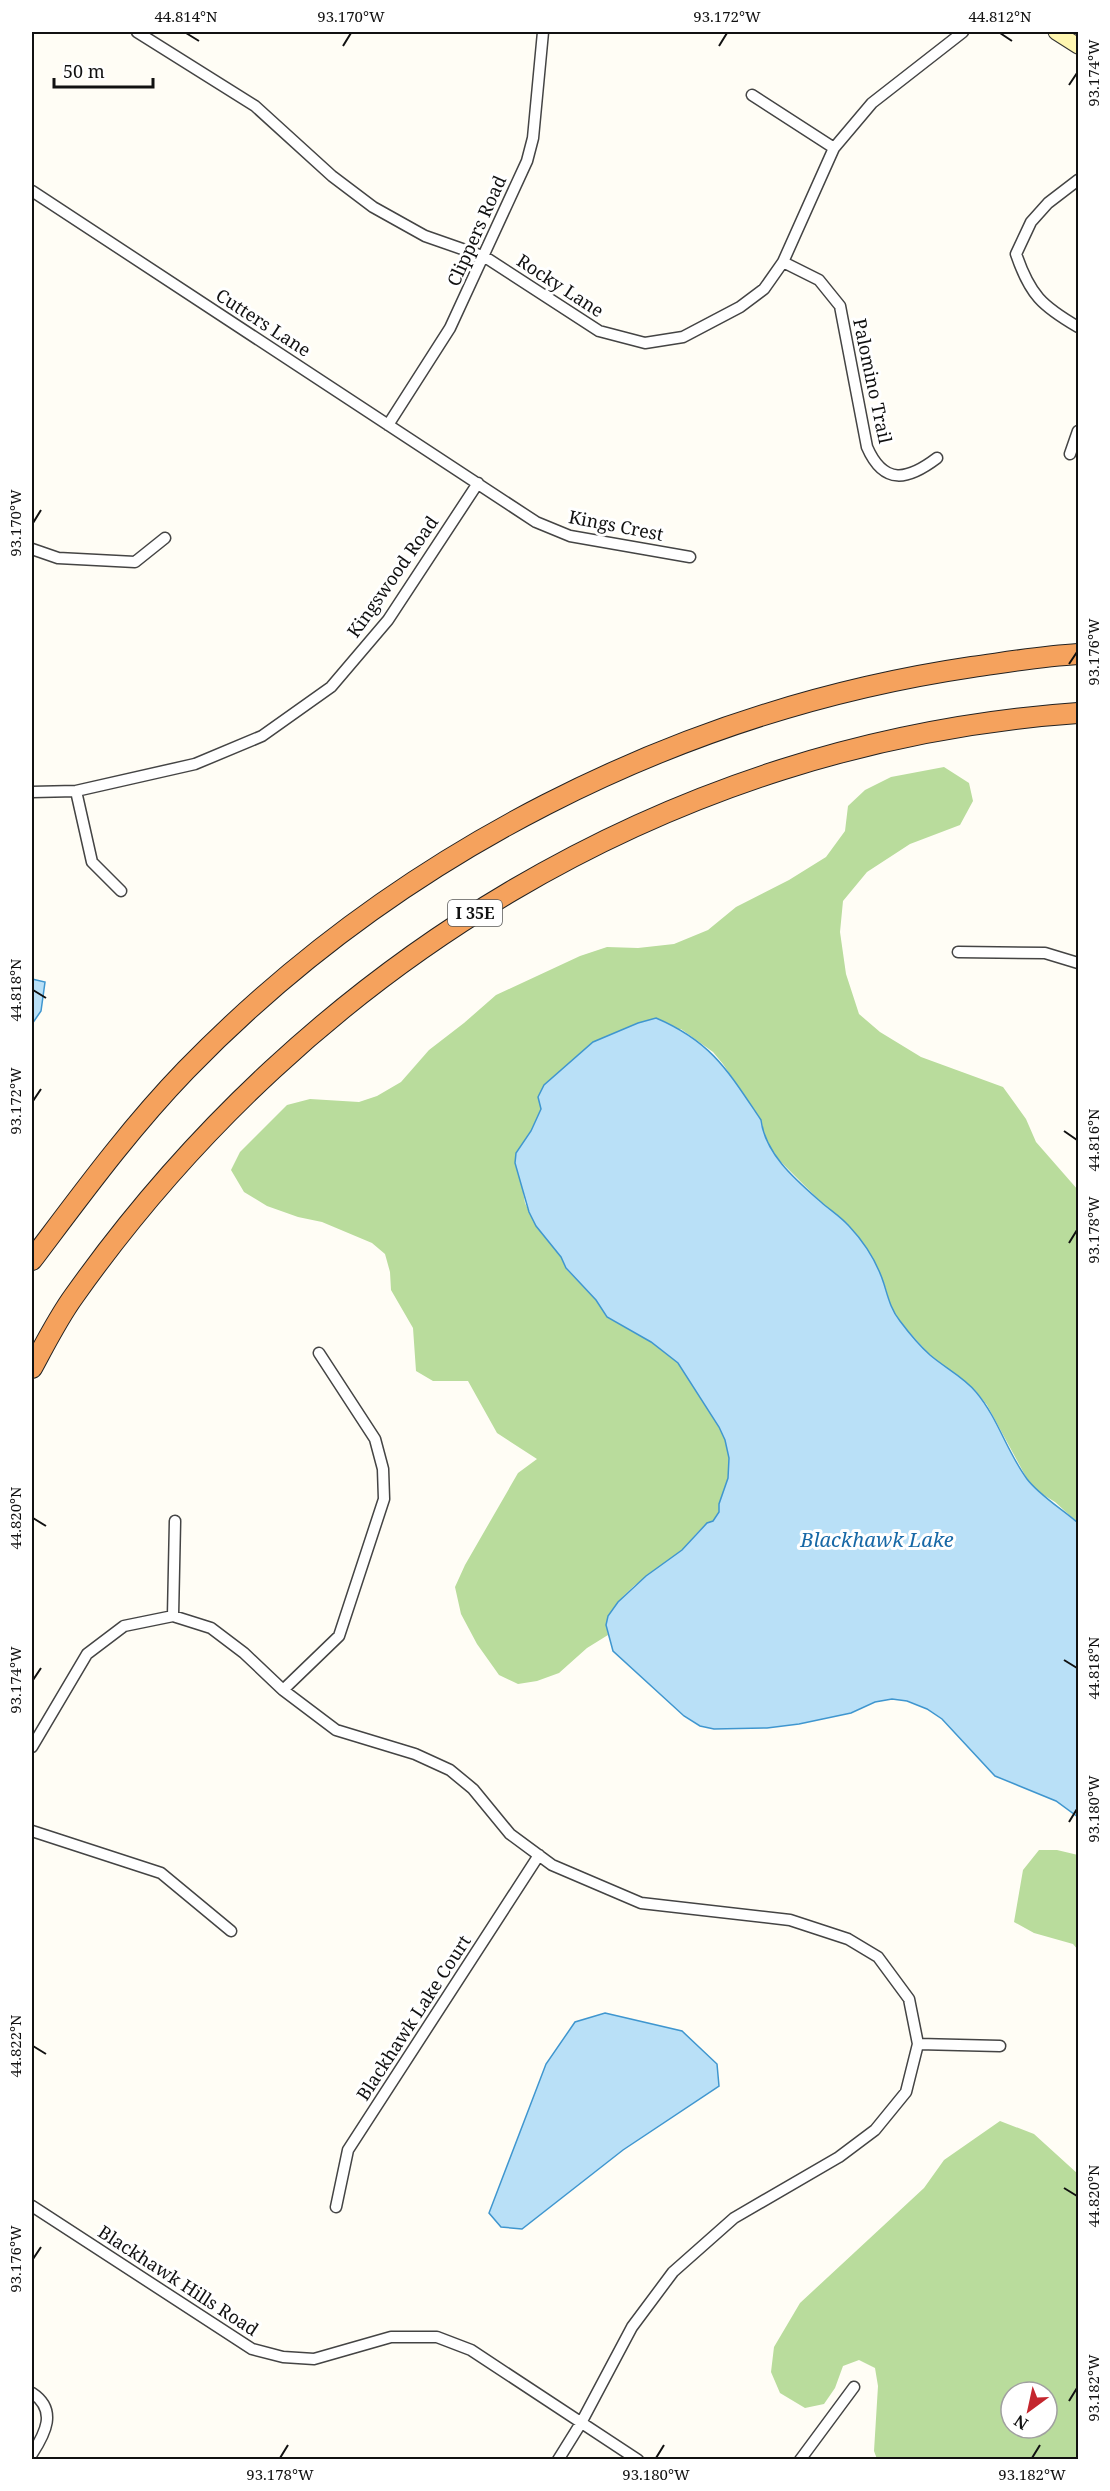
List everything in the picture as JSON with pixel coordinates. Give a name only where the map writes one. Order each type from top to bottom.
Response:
[{"type":"highway","points":[[32,1260],[121,1141],[195,1062],[258,1002],[333,940],[453,856],[560,797],[671,747],[786,707],[905,677],[1049,655],[1078,654]]},
{"type":"highway","name":"I 35E","points":[[32,1368],[72,1297],[159,1188],[221,1118],[289,1053],[361,992],[456,924],[578,854],[684,805],[795,766],[908,736],[1040,716],[1078,713]]},
{"type":"street","name":"Rocky Lane","points":[[137,32],[255,106],[332,176],[373,207],[424,236],[484,257],[599,331],[645,343],[683,337],[740,307],[764,289],[783,262],[834,148],[872,103],[963,32]]},
{"type":"street","name":"Clippers Road","points":[[388,424],[450,328],[527,161],[533,138],[543,32]]},
{"type":"street","points":[[1056,32],[1078,46]]},
{"type":"street","points":[[752,95],[834,148]]},
{"type":"street","points":[[1078,180],[1048,203],[1030,222],[1016,254],[1026,282],[1051,311],[1078,327]]},
{"type":"street","name":"Cutters Lane","points":[[32,191],[478,483]]},
{"type":"street","name":"Palomino Trail","points":[[783,262],[819,280],[840,306],[867,447],[873,462],[887,473],[904,476],[918,472],[937,458]]},
{"type":"street","points":[[1070,454],[1078,431]]},
{"type":"street","name":"Kings Crest","points":[[478,483],[536,522],[570,536],[690,557]]},
{"type":"street","name":"Kingswood Road","points":[[32,792],[76,791],[195,764],[262,736],[331,687],[388,620],[478,483]]},
{"type":"street","points":[[32,549],[58,558],[135,562],[165,538]]},
{"type":"street","points":[[76,791],[92,862],[121,891]]},
{"type":"street","points":[[958,952],[1045,952],[1078,963]]},
{"type":"street","points":[[283,1690],[339,1635],[384,1499],[383,1469],[375,1438],[319,1353]]},
{"type":"street","points":[[173,1616],[176,1521]]},
{"type":"street","points":[[32,1748],[87,1654],[124,1626],[173,1616],[211,1628],[244,1653],[283,1690],[336,1730],[415,1754],[450,1770],[473,1789],[510,1834],[552,1865],[641,1903],[790,1920],[848,1939],[878,1957],[909,1999],[918,2044],[906,2092],[875,2130],[839,2157],[734,2218],[673,2272],[632,2327],[581,2423],[558,2460]]},
{"type":"street","points":[[32,1831],[160,1873],[231,1931]]},
{"type":"street","name":"Blackhawk Lake Court","points":[[336,2207],[348,2150],[539,1855]]},
{"type":"street","points":[[918,2044],[1000,2046]]},
{"type":"street","name":"Blackhawk Hills Road","points":[[32,2206],[252,2349],[283,2357],[314,2359],[391,2337],[437,2337],[471,2350],[638,2460]]},
{"type":"street","points":[[800,2460],[854,2386]]},
{"type":"street","points":[[32,2392],[47,2412],[46,2432],[32,2454]]},
{"type":"green space","points":[[944,767],[969,783],[973,801],[960,825],[910,844],[867,872],[843,901],[840,932],[846,974],[859,1014],[880,1032],[921,1057],[1003,1087],[1026,1119],[1036,1142],[1078,1190],[1078,1523],[1055,1502],[1037,1491],[1026,1477],[987,1405],[975,1390],[931,1356],[899,1321],[892,1310],[884,1283],[847,1223],[821,1202],[780,1161],[770,1148],[762,1130],[761,1120],[713,1052],[681,1029],[593,1042],[544,1085],[541,1109],[531,1131],[516,1153],[525,1203],[536,1226],[561,1257],[566,1269],[596,1300],[607,1317],[651,1342],[678,1363],[725,1440],[729,1458],[728,1478],[719,1504],[719,1512],[713,1521],[699,1530],[680,1552],[622,1598],[613,1609],[608,1622],[608,1635],[587,1648],[559,1673],[537,1681],[518,1684],[499,1675],[477,1644],[461,1614],[455,1587],[465,1565],[518,1473],[537,1459],[497,1433],[468,1381],[433,1381],[416,1371],[413,1328],[391,1290],[390,1272],[385,1254],[372,1243],[322,1222],[298,1217],[267,1206],[244,1192],[231,1170],[240,1152],[287,1105],[310,1099],[359,1102],[377,1096],[401,1082],[429,1050],[496,995],[580,956],[607,947],[638,948],[674,944],[708,930],[736,907],[789,880],[826,857],[845,831],[848,806],[865,790],[891,777]]},
{"type":"green space","points":[[1039,1850],[1057,1850],[1078,1855],[1078,1950],[1073,1944],[1034,1933],[1014,1922],[1023,1870]]},
{"type":"green space","points":[[1000,2121],[1034,2134],[1078,2174],[1078,2459],[877,2459],[874,2451],[878,2386],[875,2368],[859,2360],[843,2366],[835,2388],[824,2404],[805,2408],[780,2393],[771,2372],[774,2347],[800,2303],[924,2188],[944,2160]]},
{"type":"water","points":[[32,979],[45,982],[41,1011],[32,1024]]},
{"type":"water","name":"Blackhawk Lake","points":[[656,1018],[691,1037],[705,1048],[728,1073],[761,1120],[775,1155],[802,1185],[855,1232],[865,1246],[878,1268],[892,1308],[903,1325],[930,1355],[976,1392],[984,1402],[1027,1479],[1078,1523],[1078,1817],[1056,1801],[995,1776],[942,1719],[927,1709],[907,1701],[892,1699],[875,1702],[851,1713],[799,1724],[767,1728],[714,1729],[700,1726],[684,1716],[613,1651],[606,1625],[608,1616],[618,1602],[646,1576],[682,1550],[707,1523],[713,1521],[719,1512],[719,1504],[728,1478],[729,1458],[719,1427],[678,1363],[651,1342],[607,1317],[596,1300],[566,1268],[561,1257],[536,1226],[529,1212],[515,1163],[516,1153],[531,1131],[541,1109],[538,1097],[544,1085],[593,1042]]},
{"type":"water","points":[[605,2013],[682,2031],[717,2064],[719,2086],[623,2150],[522,2229],[501,2227],[489,2213],[546,2064],[575,2022]]}]
